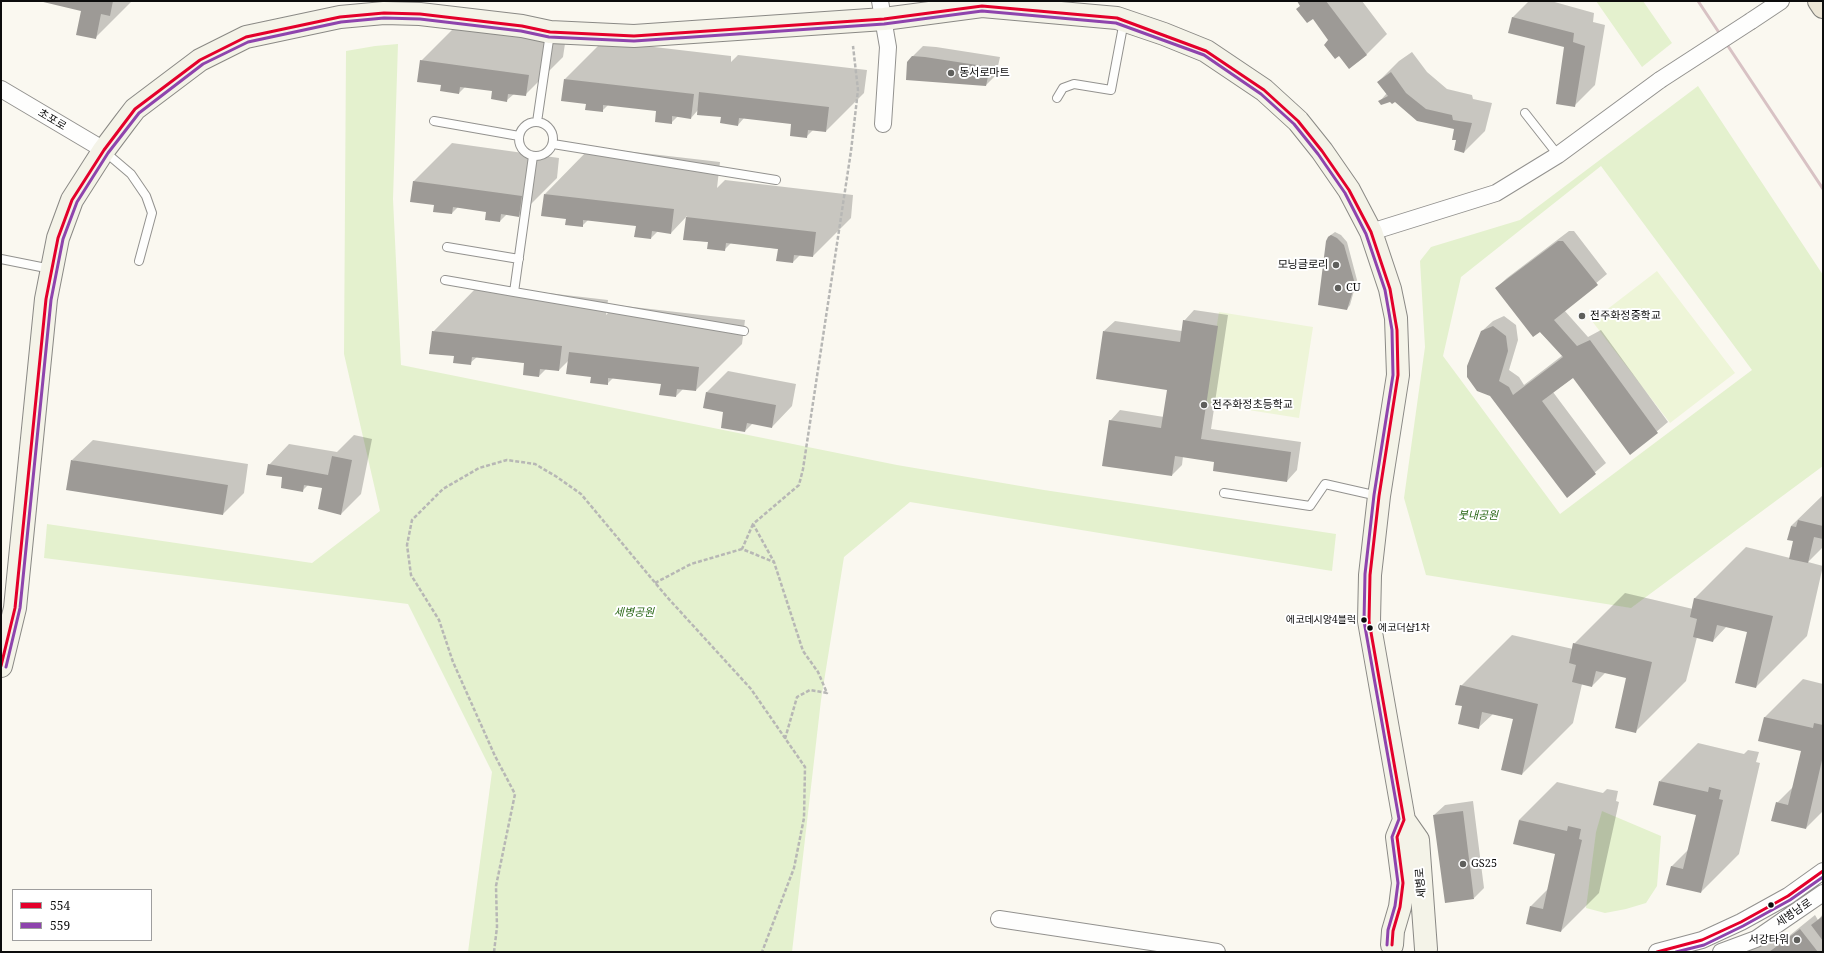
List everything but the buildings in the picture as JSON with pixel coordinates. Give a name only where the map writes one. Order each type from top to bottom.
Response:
[{"type":"main road","points":[[1819,1],[1823,7]]},
{"type":"street","points":[[1371,232],[1496,193],[1558,155],[1660,80],[1781,1]]},
{"type":"street","name":"세병로","points":[[1,666],[15,608],[46,306],[58,238],[72,200],[104,150],[135,109],[170,81],[200,60],[246,37],[332,18],[384,13],[428,15],[522,26],[550,32],[634,36],[882,10],[982,6],[1117,18],[1164,34],[1206,51],[1264,90],[1298,121],[1322,151],[1349,190],[1371,232],[1390,289],[1397,330],[1398,375],[1379,496],[1370,575],[1369,621],[1404,820],[1418,840],[1427,951]]},
{"type":"street","points":[[882,10],[888,47],[883,124]]},
{"type":"street","name":"초포로","points":[[1,89],[104,150]]},
{"type":"street","name":"세병로","points":[[1404,820],[1397,837],[1403,883],[1400,907],[1387,949],[1413,944],[1427,951]]},
{"type":"street","name":"세병남로","points":[[1657,952],[1702,940],[1741,922],[1788,896],[1823,871]]},
{"type":"street","name":"세병남로","points":[[1722,952],[1756,939],[1823,893]]},
{"type":"street","points":[[999,919],[1217,952]]},
{"type":"lane","points":[[1057,98],[1063,88],[1074,84],[1112,90],[1124,20]]},
{"type":"lane","points":[[537,122],[550,32]]},
{"type":"lane","points":[[1525,113],[1558,155]]},
{"type":"lane","points":[[434,121],[519,136]]},
{"type":"lane","points":[[537,122],[550,128],[552,133],[553,144],[547,153],[542,156],[533,156],[525,152],[521,147],[519,136],[525,126],[537,122]]},
{"type":"lane","points":[[553,144],[776,180]]},
{"type":"lane","points":[[104,150],[131,174],[146,196],[152,213],[139,262]]},
{"type":"lane","points":[[514,292],[533,156]]},
{"type":"lane","points":[[447,247],[519,259]]},
{"type":"lane","points":[[1,259],[52,269]]},
{"type":"lane","points":[[445,280],[744,332]]},
{"type":"lane","points":[[1224,493],[1310,506],[1325,484],[1379,496]]},
{"type":"path","points":[[742,549],[753,524],[799,484],[803,469],[852,143],[858,90],[853,46]]},
{"type":"path","points":[[494,952],[497,927],[496,886],[515,794],[495,756],[453,662],[439,620],[411,575],[407,545],[412,520],[443,489],[479,468],[507,460],[535,464],[558,476],[581,494],[655,583],[751,689],[805,768],[804,818],[794,868],[762,952]]},
{"type":"path","points":[[753,524],[774,562],[803,651],[818,672],[827,693],[810,690],[797,697],[785,739]]},
{"type":"path","points":[[655,583],[691,564],[742,549],[774,562]]},
{"type":"green space","points":[[1596,1],[1643,1],[1672,43],[1642,67]]},
{"type":"green space","name":"세병공원","points":[[398,44],[393,199],[401,365],[897,465],[1044,490],[1336,534],[1332,571],[910,502],[844,557],[821,700],[792,952],[468,952],[492,772],[408,604],[44,558],[47,524],[312,563],[380,511],[344,354],[346,51]]},
{"type":"green space","name":"붓내공원","points":[[1698,86],[1823,275],[1823,466],[1631,608],[1426,575],[1404,498],[1425,347],[1420,261],[1431,247],[1520,220]],"holes":[[[1601,166],[1752,370],[1560,514],[1443,356],[1461,277]]]},
{"type":"green space","points":[[1657,271],[1735,373],[1670,423],[1592,321]]},
{"type":"green space","points":[[1219,312],[1313,327],[1299,418],[1204,403]]},
{"type":"green space","points":[[1602,811],[1661,836],[1657,886],[1646,903],[1605,913],[1586,908],[1596,832]]},
{"type":"railway","points":[[1698,1],[1823,189]]},
{"type":"transit line","name":"554","points":[[1,666],[15,608],[46,299],[58,238],[72,200],[104,150],[135,109],[200,60],[246,37],[340,17],[384,13],[420,14],[522,26],[550,32],[634,36],[884,19],[982,6],[1117,18],[1206,51],[1264,90],[1298,121],[1322,151],[1349,190],[1371,232],[1390,289],[1397,330],[1398,375],[1379,496],[1370,575],[1369,621],[1404,820],[1397,837],[1403,883],[1400,907],[1393,931],[1392,945]]},
{"type":"transit line","name":"559","points":[[6,667],[20,608],[51,300],[63,239],[77,202],[108,153],[139,113],[203,64],[248,42],[341,22],[384,18],[420,19],[521,31],[549,37],[634,41],[884,24],[982,11],[1116,23],[1204,55],[1261,94],[1294,124],[1318,154],[1345,193],[1366,234],[1385,290],[1392,330],[1393,375],[1374,495],[1365,574],[1364,621],[1399,819],[1392,837],[1398,883],[1395,906],[1388,930],[1387,945]]},
{"type":"transit line","name":"554","points":[[1657,952],[1702,940],[1741,922],[1788,896],[1823,871]]},
{"type":"transit line","name":"559","points":[[1676,952],[1704,945],[1743,926],[1790,900],[1823,877]]},
{"type":"place","name":"동서로마트","points":[[951,73]]},
{"type":"place","name":"모닝글로리","points":[[1336,265]]},
{"type":"place","name":"CU","points":[[1338,288]]},
{"type":"place","name":"전주화정중학교","points":[[1582,316]]},
{"type":"place","name":"전주화정초등학교","points":[[1204,405]]},
{"type":"place","name":"에코데시앙4블럭","points":[[1364,620]]},
{"type":"place","name":"에코더샵1차","points":[[1370,628]]},
{"type":"place","name":"GS25","points":[[1463,864]]},
{"type":"place","name":"서강타워","points":[[1797,940]]}]
